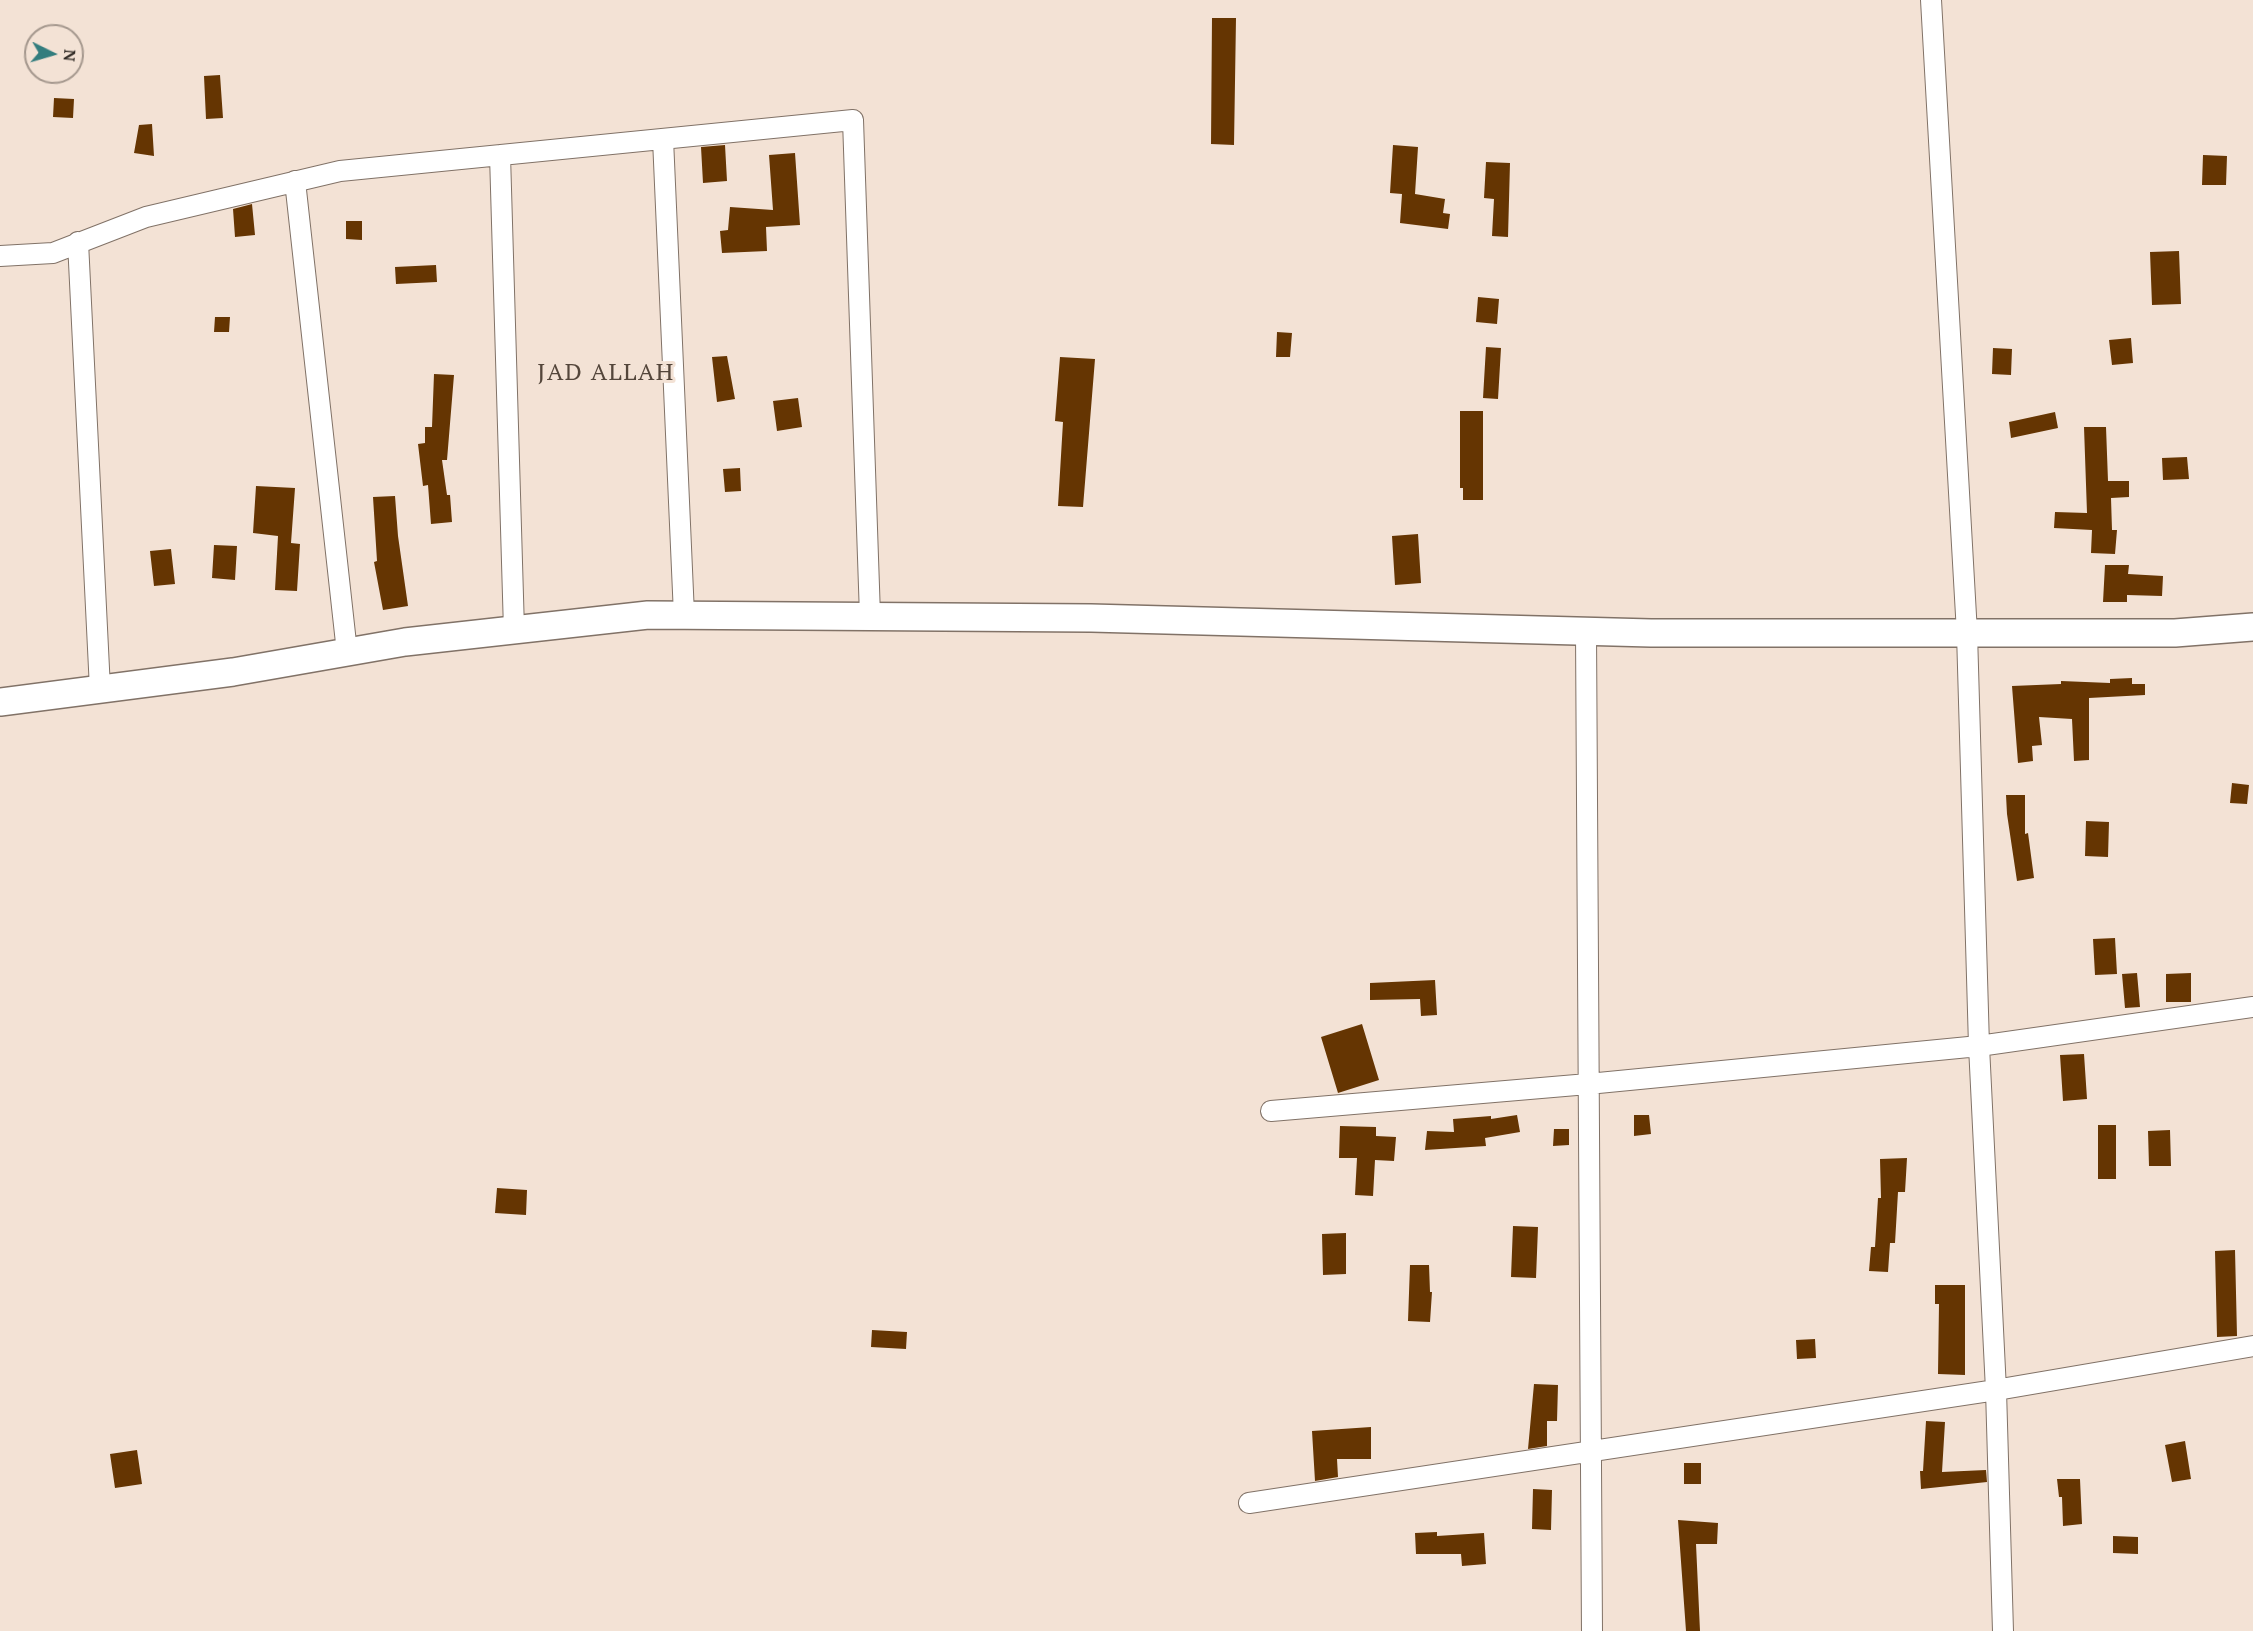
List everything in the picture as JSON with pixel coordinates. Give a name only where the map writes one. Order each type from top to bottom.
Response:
[{"type":"street","points":[[1931,0],[1967,633],[1979,1046],[1996,1390],[2003,1631]]},
{"type":"street","points":[[0,256],[53,253],[146,217],[340,171],[853,120],[870,616]]},
{"type":"street","points":[[663,139],[684,615]]},
{"type":"street","points":[[500,155],[514,630]]},
{"type":"street","points":[[295,181],[347,652]]},
{"type":"street","points":[[78,242],[100,689]]},
{"type":"street","points":[[0,702],[233,672],[405,642],[648,615],[1091,618],[1586,632],[2175,633],[2253,627]]},
{"type":"street","points":[[1586,632],[1592,1631]]},
{"type":"street","points":[[1271,1111],[1588,1084],[1979,1046],[2253,1007]]},
{"type":"street","points":[[1249,1503],[1996,1390],[2253,1346]]},
{"type":"building","points":[[1212,18],[1236,18],[1234,145],[1211,144]]},
{"type":"building","points":[[220,75],[223,118],[206,119],[204,76]]},
{"type":"building","points":[[54,98],[74,99],[73,118],[53,117]]},
{"type":"building","points":[[152,124],[154,156],[134,153],[139,125]]},
{"type":"building","points":[[725,145],[727,181],[703,183],[701,147]]},
{"type":"building","points":[[1393,145],[1418,147],[1415,194],[1445,199],[1443,213],[1450,214],[1448,229],[1400,223],[1402,194],[1390,193]]},
{"type":"building","points":[[795,153],[800,225],[766,227],[767,251],[722,253],[720,231],[728,230],[730,207],[773,210],[769,155]]},
{"type":"building","points":[[2203,155],[2227,156],[2226,185],[2202,185]]},
{"type":"building","points":[[1486,162],[1510,163],[1508,237],[1492,236],[1494,199],[1484,198]]},
{"type":"building","points":[[252,204],[255,235],[235,237],[233,209]]},
{"type":"building","points":[[346,221],[362,221],[362,240],[346,239]]},
{"type":"building","points":[[2179,251],[2181,304],[2152,305],[2150,252]]},
{"type":"building","points":[[436,265],[437,282],[396,284],[395,267]]},
{"type":"building","points":[[1478,297],[1499,299],[1497,324],[1476,322]]},
{"type":"building","points":[[215,317],[230,317],[229,332],[214,332]]},
{"type":"building","points":[[1277,332],[1292,333],[1290,357],[1276,357]]},
{"type":"building","points":[[2131,338],[2133,363],[2112,365],[2109,340]]},
{"type":"building","points":[[1486,347],[1501,348],[1498,399],[1483,398]]},
{"type":"building","points":[[1993,348],[2012,349],[2011,375],[1992,374]]},
{"type":"building","points":[[727,356],[735,399],[717,402],[712,357]]},
{"type":"building","points":[[1060,357],[1095,359],[1083,507],[1058,506],[1063,422],[1055,421]]},
{"type":"building","points":[[434,374],[454,375],[447,460],[442,460],[447,495],[450,495],[452,522],[431,524],[428,485],[423,486],[418,444],[425,443],[425,427],[432,427]]},
{"type":"building","points":[[798,398],[802,427],[777,431],[773,401]]},
{"type":"building","points":[[1460,411],[1483,411],[1483,500],[1463,500],[1463,488],[1460,488]]},
{"type":"building","points":[[2055,412],[2058,428],[2011,438],[2009,422]]},
{"type":"building","points":[[2084,427],[2106,427],[2108,481],[2129,481],[2129,497],[2111,498],[2112,530],[2117,530],[2115,554],[2091,553],[2092,530],[2054,528],[2055,512],[2087,513]]},
{"type":"building","points":[[2187,457],[2189,479],[2163,480],[2162,458]]},
{"type":"building","points":[[740,468],[741,491],[725,492],[723,469]]},
{"type":"building","points":[[256,486],[295,488],[291,543],[300,544],[297,591],[275,590],[278,536],[253,533]]},
{"type":"building","points":[[395,496],[408,606],[383,610],[374,562],[377,561],[373,497]]},
{"type":"building","points":[[1418,534],[1421,583],[1395,585],[1392,536]]},
{"type":"building","points":[[214,545],[237,546],[235,580],[212,578]]},
{"type":"building","points":[[171,549],[175,584],[154,586],[150,551]]},
{"type":"building","points":[[2105,565],[2129,565],[2128,574],[2163,576],[2162,596],[2127,595],[2127,602],[2103,602]]},
{"type":"building","points":[[2132,678],[2132,684],[2145,684],[2145,695],[2089,698],[2089,760],[2074,761],[2072,719],[2039,717],[2042,745],[2032,746],[2033,761],[2018,763],[2012,686],[2061,684],[2061,681],[2110,683],[2110,679]]},
{"type":"building","points":[[2232,783],[2249,785],[2247,804],[2230,803]]},
{"type":"building","points":[[2006,795],[2025,795],[2025,834],[2028,833],[2034,878],[2017,881]]},
{"type":"building","points":[[2086,821],[2109,822],[2108,857],[2085,856]]},
{"type":"building","points":[[2115,938],[2117,974],[2095,975],[2093,939]]},
{"type":"building","points":[[2137,973],[2140,1007],[2125,1008],[2122,974]]},
{"type":"building","points":[[2191,973],[2191,1002],[2166,1002],[2166,974]]},
{"type":"building","points":[[1435,980],[1437,1015],[1421,1016],[1420,999],[1370,1000],[1370,983]]},
{"type":"building","points":[[1362,1024],[1379,1080],[1338,1093],[1321,1037]]},
{"type":"building","points":[[2084,1054],[2087,1099],[2063,1101],[2060,1055]]},
{"type":"building","points":[[1517,1115],[1520,1132],[1485,1138],[1486,1146],[1425,1150],[1427,1131],[1454,1132],[1453,1119],[1491,1116],[1491,1119]]},
{"type":"building","points":[[1634,1115],[1649,1115],[1651,1134],[1634,1136]]},
{"type":"building","points":[[2098,1125],[2116,1125],[2116,1179],[2098,1179]]},
{"type":"building","points":[[1340,1126],[1376,1127],[1376,1136],[1396,1137],[1394,1161],[1375,1160],[1373,1196],[1355,1195],[1357,1158],[1339,1158]]},
{"type":"building","points":[[1554,1129],[1569,1129],[1569,1145],[1553,1146]]},
{"type":"building","points":[[2170,1130],[2171,1166],[2149,1166],[2148,1131]]},
{"type":"building","points":[[1907,1158],[1905,1192],[1898,1192],[1895,1243],[1890,1243],[1888,1272],[1869,1271],[1871,1247],[1875,1247],[1878,1198],[1881,1198],[1880,1159]]},
{"type":"building","points":[[497,1188],[527,1190],[526,1215],[495,1213]]},
{"type":"building","points":[[1513,1226],[1538,1227],[1536,1278],[1511,1277]]},
{"type":"building","points":[[1346,1233],[1346,1274],[1323,1275],[1322,1234]]},
{"type":"building","points":[[2235,1250],[2237,1336],[2217,1337],[2215,1251]]},
{"type":"building","points":[[1410,1265],[1429,1265],[1430,1292],[1432,1292],[1430,1322],[1408,1321]]},
{"type":"building","points":[[1935,1285],[1965,1285],[1965,1375],[1938,1374],[1939,1304],[1935,1304]]},
{"type":"building","points":[[872,1330],[907,1332],[906,1349],[871,1347]]},
{"type":"building","points":[[1815,1339],[1816,1358],[1797,1359],[1796,1340]]},
{"type":"building","points":[[1534,1384],[1558,1385],[1557,1421],[1547,1421],[1547,1446],[1528,1449]]},
{"type":"building","points":[[1926,1421],[1945,1422],[1942,1472],[1986,1470],[1987,1482],[1921,1489],[1920,1471],[1923,1471]]},
{"type":"building","points":[[1371,1427],[1371,1459],[1337,1459],[1338,1477],[1315,1481],[1312,1431]]},
{"type":"building","points":[[2185,1441],[2191,1479],[2172,1482],[2165,1445]]},
{"type":"building","points":[[137,1450],[142,1484],[115,1488],[110,1454]]},
{"type":"building","points":[[1684,1463],[1701,1463],[1701,1484],[1684,1484]]},
{"type":"building","points":[[2057,1479],[2080,1479],[2082,1524],[2063,1526],[2062,1497],[2059,1497]]},
{"type":"building","points":[[1533,1489],[1552,1490],[1551,1530],[1532,1529]]},
{"type":"building","points":[[1678,1520],[1718,1523],[1717,1544],[1696,1544],[1700,1631],[1686,1631]]},
{"type":"building","points":[[1437,1532],[1437,1536],[1484,1533],[1486,1564],[1462,1566],[1461,1554],[1416,1554],[1415,1533]]},
{"type":"building","points":[[2113,1536],[2138,1537],[2138,1554],[2113,1553]]},
{"type":"district","name":"JAD ALLAH","points":[[606,373]]}]
